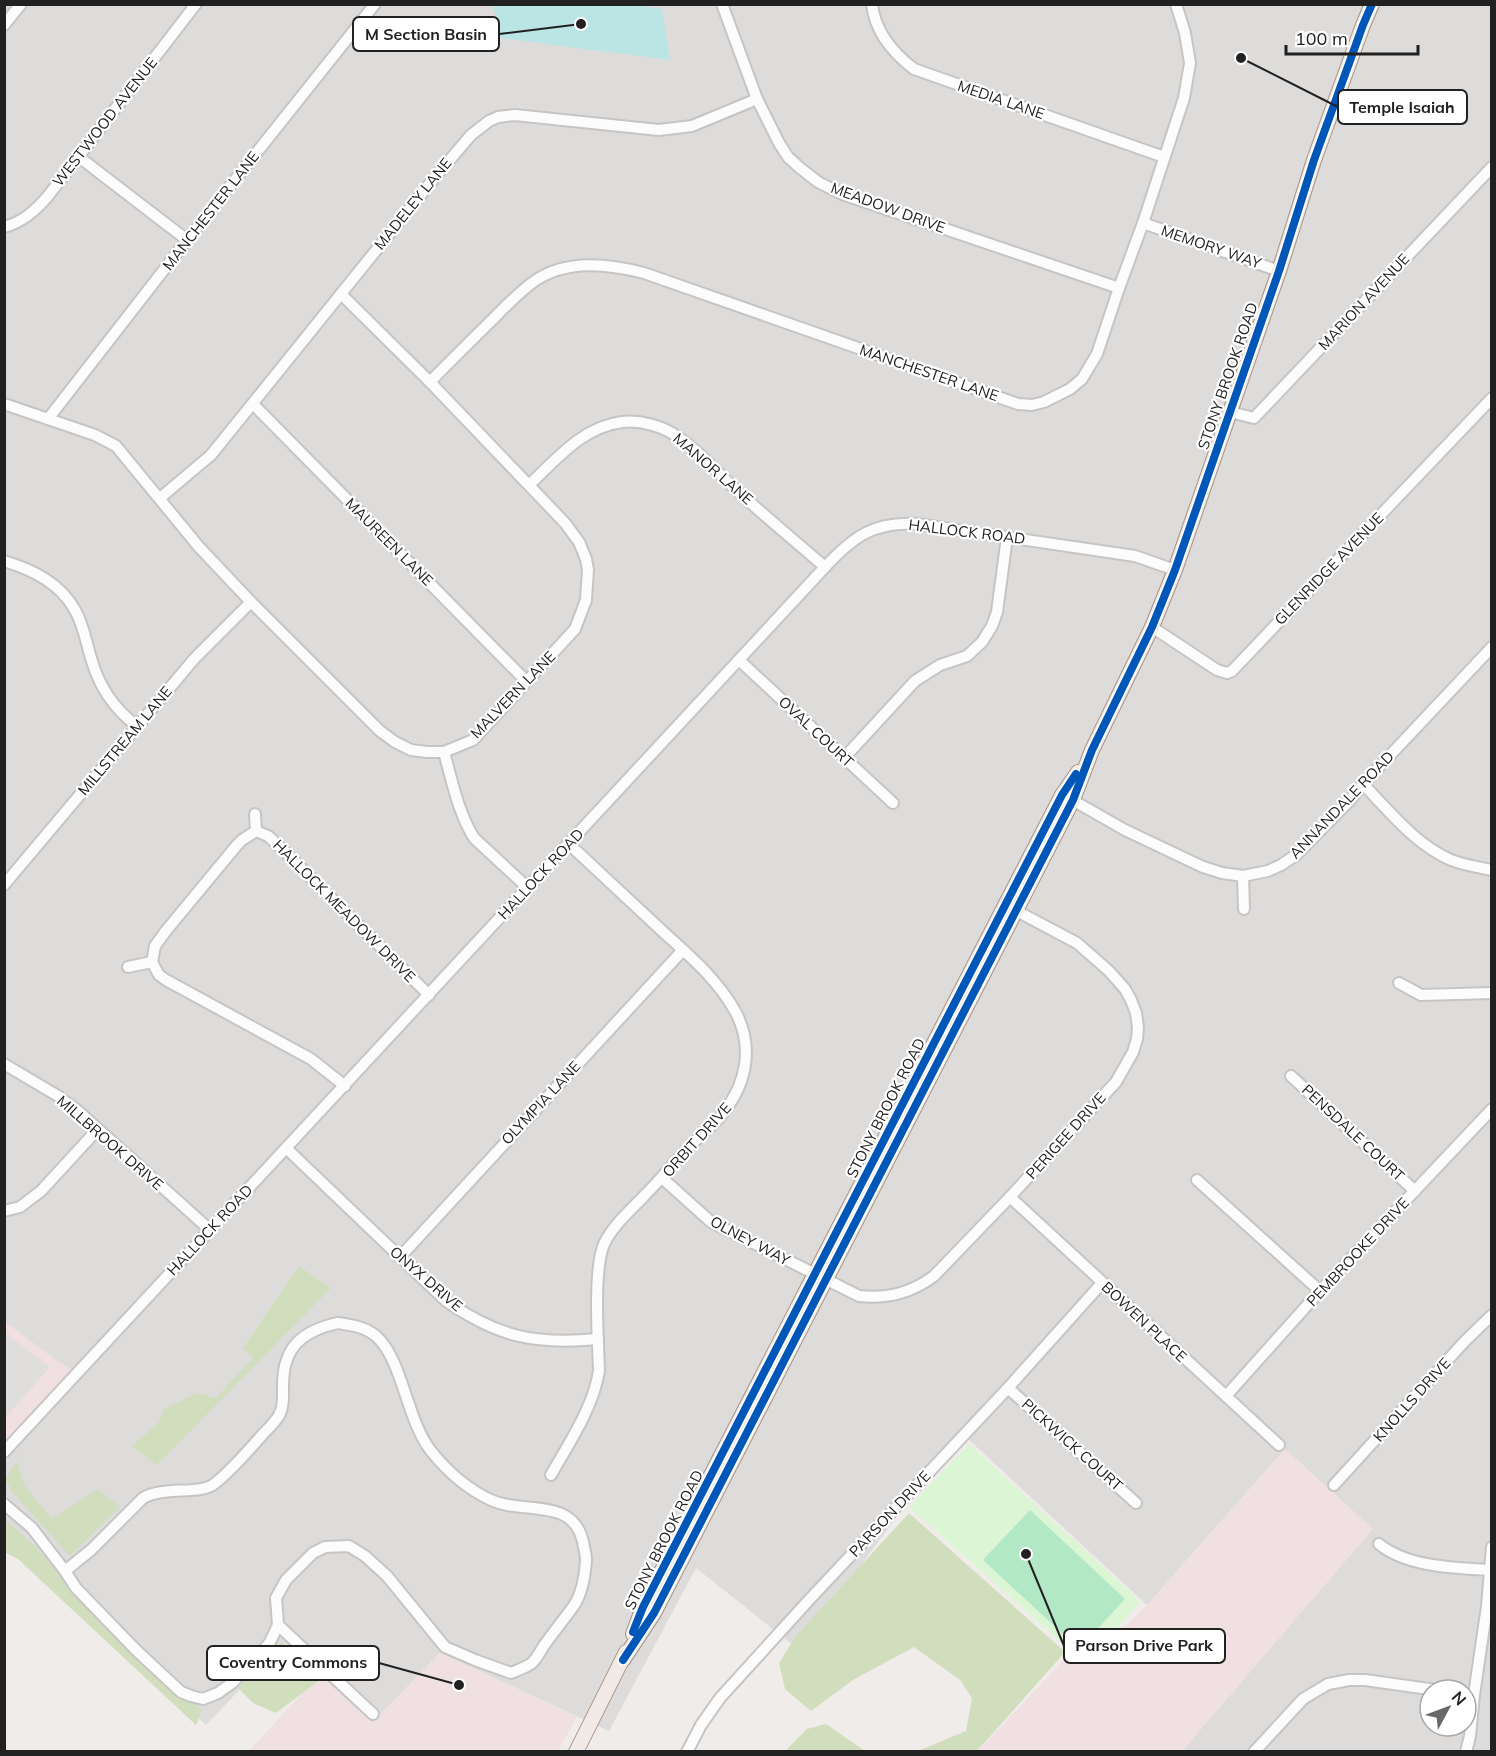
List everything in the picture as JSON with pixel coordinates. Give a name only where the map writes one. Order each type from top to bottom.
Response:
[{"type":"main road","name":"STONY BROOK ROAD","points":[[576,1752],[622,1660],[654,1613],[735,1443],[1068,798],[1152,627],[1175,570],[1279,271],[1314,160],[1372,4]]},
{"type":"street","points":[[4,25],[21,4]]},
{"type":"street","name":"WESTWOOD AVENUE","points":[[4,227],[22,220],[40,205],[196,4]]},
{"type":"street","name":"MANCHESTER LANE","points":[[48,418],[375,4]]},
{"type":"street","name":"MEADOW DRIVE","points":[[722,4],[757,99],[778,143],[788,157],[818,182],[842,194],[1119,288]]},
{"type":"street","name":"MEDIA LANE","points":[[872,4],[885,41],[902,60],[914,69],[1164,157]]},
{"type":"street","name":"MANCHESTER LANE","points":[[430,382],[513,300],[538,279],[552,272],[578,266],[600,265],[616,266],[644,273],[1018,404],[1032,405],[1058,396],[1070,389],[1086,373],[1097,354],[1184,98],[1190,63],[1185,33],[1176,4]]},
{"type":"street","name":"MADELEY LANE","points":[[160,498],[211,455],[462,145],[489,121],[498,117],[515,115],[659,130],[692,126],[757,99]]},
{"type":"street","points":[[79,157],[187,240]]},
{"type":"street","name":"MARION AVENUE","points":[[1230,412],[1254,418],[1491,167]]},
{"type":"street","name":"MEMORY WAY","points":[[1143,223],[1279,271]]},
{"type":"street","name":"MALVERN LANE","points":[[4,404],[96,435],[116,446],[199,548],[380,731],[411,750],[444,752],[473,740],[575,629],[586,600],[588,570],[586,559],[579,542],[565,523],[430,382],[341,294]]},
{"type":"street","name":"GLENRIDGE AVENUE","points":[[1152,627],[1217,670],[1227,673],[1232,671],[1491,398]]},
{"type":"street","name":"MAUREEN LANE","points":[[253,404],[526,681]]},
{"type":"street","name":"MANOR LANE","points":[[529,485],[577,440],[594,431],[621,422],[661,428],[689,445],[733,487],[825,567]]},
{"type":"street","name":"HALLOCK ROAD","points":[[4,1452],[825,567],[854,539],[875,528],[917,524],[1135,556],[1175,570]]},
{"type":"street","points":[[844,758],[915,681],[940,665],[967,656],[982,642],[998,612],[1007,537]]},
{"type":"street","points":[[4,561],[34,572],[47,580],[68,600],[86,635],[94,668],[104,692],[118,710],[137,726]]},
{"type":"street","name":"MILLSTREAM LANE","points":[[4,885],[207,645],[251,602]]},
{"type":"street","name":"ANNANDALE ROAD","points":[[1068,798],[1125,830],[1203,867],[1243,876],[1268,870],[1296,855],[1351,799],[1491,647]]},
{"type":"street","name":"OVAL COURT","points":[[739,660],[893,803]]},
{"type":"street","points":[[444,752],[456,796],[474,838],[528,888]]},
{"type":"street","points":[[1363,784],[1430,849],[1453,861],[1491,870]]},
{"type":"street","points":[[255,814],[256,831],[237,845],[165,932],[155,946],[152,962],[159,975],[166,980],[311,1059],[345,1086]]},
{"type":"street","name":"HALLOCK MEADOW DRIVE","points":[[256,831],[268,836],[281,848],[429,995]]},
{"type":"street","name":"ORBIT DRIVE","points":[[551,1475],[582,1419],[596,1387],[599,1371],[599,1279],[604,1244],[615,1227],[724,1113],[742,1082],[745,1070],[745,1046],[741,1028],[735,1012],[710,974],[569,844]]},
{"type":"street","points":[[1243,876],[1244,909]]},
{"type":"street","name":"PERIGEE DRIVE","points":[[820,1277],[860,1296],[867,1297],[891,1296],[924,1284],[939,1272],[1116,1082],[1133,1052],[1138,1027],[1136,1013],[1125,989],[1109,971],[1077,943],[1011,908]]},
{"type":"street","name":"OLYMPIA LANE","points":[[400,1257],[683,950]]},
{"type":"street","points":[[128,968],[152,962]]},
{"type":"street","points":[[1399,983],[1421,994],[1491,993]]},
{"type":"street","name":"MILLBROOK DRIVE","points":[[4,1064],[58,1096],[78,1111],[210,1230]]},
{"type":"street","name":"PENSDALE COURT","points":[[1291,1076],[1415,1191]]},
{"type":"street","name":"PEMBROOKE DRIVE","points":[[1226,1396],[1320,1291],[1491,1109]]},
{"type":"street","points":[[4,1211],[20,1207],[36,1195],[97,1130]]},
{"type":"street","name":"ONYX DRIVE","points":[[286,1148],[446,1301],[487,1326],[523,1338],[543,1341],[598,1339]]},
{"type":"street","name":"OLNEY WAY","points":[[662,1178],[711,1222],[820,1277]]},
{"type":"street","points":[[1197,1180],[1320,1291]]},
{"type":"street","name":"BOWEN PLACE","points":[[1010,1197],[1279,1445]]},
{"type":"street","name":"PARSON DRIVE","points":[[687,1752],[701,1725],[720,1698],[1008,1388],[1102,1283]]},
{"type":"street","name":"KNOLLS DRIVE","points":[[1334,1485],[1465,1341],[1491,1316]]},
{"type":"street","points":[[4,1503],[32,1528],[76,1588],[136,1650],[181,1692],[203,1699],[218,1693],[232,1683],[262,1652],[278,1625],[276,1598],[286,1580],[313,1552],[325,1547],[349,1546],[365,1556],[387,1576],[445,1647],[512,1673],[531,1664],[578,1599],[586,1557],[581,1532],[575,1522],[565,1515],[545,1509],[493,1501],[469,1488],[447,1470],[429,1449],[417,1429],[394,1364],[376,1336],[359,1327],[338,1323],[323,1326],[297,1342],[288,1355],[283,1369],[282,1405],[279,1416],[255,1444],[212,1486],[195,1490],[152,1493],[143,1498],[91,1550],[65,1571]]},
{"type":"street","name":"PICKWICK COURT","points":[[1008,1388],[1136,1503]]},
{"type":"street","points":[[1379,1545],[1392,1554],[1416,1562],[1489,1570]]},
{"type":"street","points":[[1475,1678],[1487,1642],[1491,1547]]},
{"type":"street","points":[[278,1625],[373,1714]]},
{"type":"street","points":[[1254,1752],[1303,1699],[1328,1684],[1365,1680],[1418,1687]]},
{"type":"shaded area","points":[[1356,4],[1369,10],[1312,168],[1212,125],[1203,112],[1202,80],[1206,55],[1194,5]]},
{"type":"shaded area","points":[[5,5],[1491,5],[1491,1751],[1182,1751],[1372,1529],[1285,1449],[1147,1605],[968,1439],[905,1506],[798,1649],[696,1568],[609,1731],[440,1653],[372,1723],[284,1643],[206,1725],[5,1541],[5,1451],[73,1373],[5,1322]]},
{"type":"shaded area","points":[[5,1322],[57,1361],[78,1373],[5,1452]]},
{"type":"shaded area","points":[[5,1333],[50,1367],[5,1418]]},
{"type":"shaded area","points":[[1285,1449],[1373,1529],[1182,1751],[978,1751],[1066,1657],[1085,1665],[1147,1605]]},
{"type":"shaded area","points":[[440,1653],[577,1717],[558,1751],[248,1752],[319,1675],[372,1723]]},
{"type":"green space","points":[[299,1266],[331,1288],[157,1465],[131,1446],[158,1424],[164,1409],[197,1393],[216,1398],[253,1358],[243,1348]]},
{"type":"green space","points":[[969,1444],[1141,1602],[1083,1662],[909,1507]]},
{"type":"green space","points":[[17,1461],[25,1486],[52,1519],[98,1489],[120,1507],[70,1556],[14,1494],[5,1479]]},
{"type":"green space","points":[[1030,1510],[1125,1599],[1079,1649],[983,1560]]},
{"type":"green space","points":[[909,1513],[1065,1652],[977,1751],[918,1751],[966,1731],[972,1698],[960,1680],[914,1647],[853,1680],[811,1711],[785,1689],[779,1663],[796,1636]]},
{"type":"green space","points":[[4,1519],[35,1546],[59,1575],[202,1710],[196,1725],[18,1559],[5,1552]]},
{"type":"green space","points":[[282,1642],[320,1680],[276,1713],[253,1703],[238,1688]]},
{"type":"green space","points":[[826,1724],[865,1751],[789,1752],[787,1749],[807,1729]]},
{"type":"water","points":[[493,5],[648,5],[662,9],[670,60],[500,38]]},
{"type":"cycle path","points":[[623,1660],[654,1613],[1073,800],[1092,750],[1152,627],[1175,570],[1279,271],[1314,160],[1372,4]]},
{"type":"cycle path","points":[[633,1632],[643,1607],[1062,795],[1076,774]]},
{"type":"place","name":"M Section Basin","points":[[581,24]]},
{"type":"place","name":"Temple Isaiah","points":[[1241,58]]},
{"type":"place","name":"Parson Drive Park","points":[[1026,1554]]},
{"type":"place","name":"Coventry Commons","points":[[459,1685]]}]
